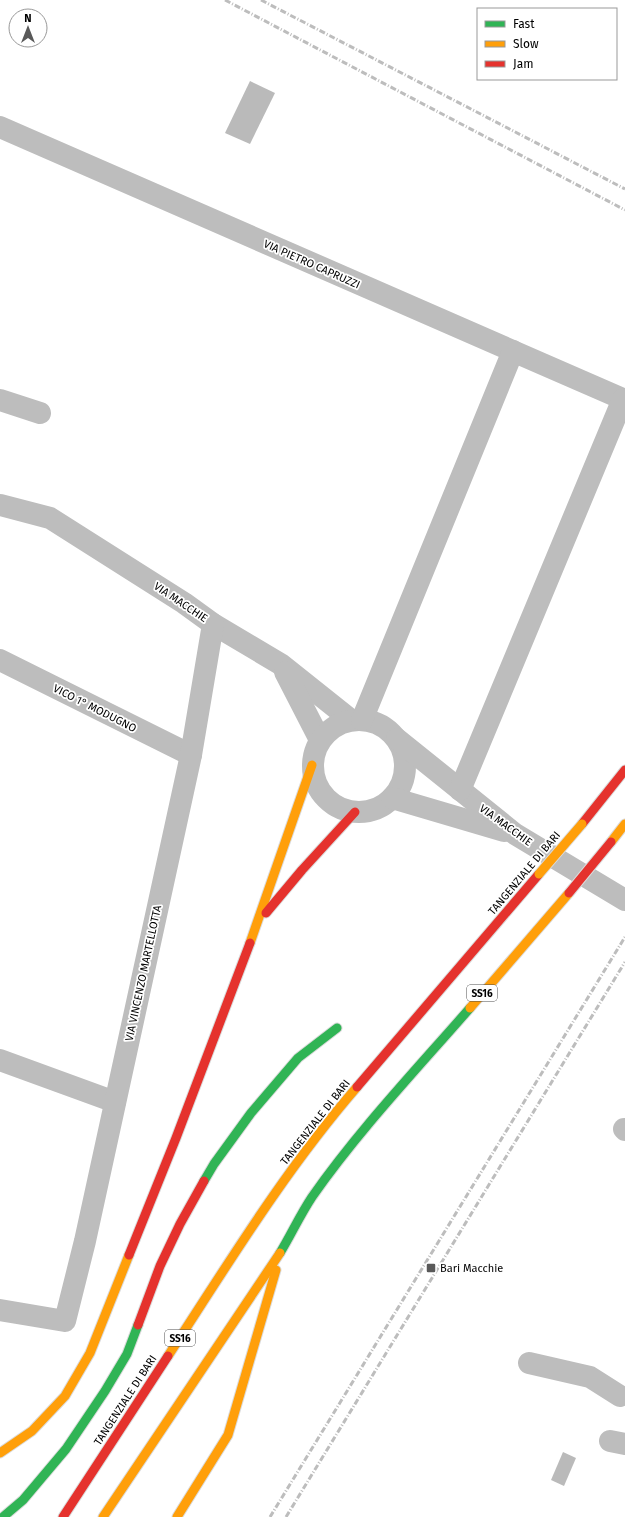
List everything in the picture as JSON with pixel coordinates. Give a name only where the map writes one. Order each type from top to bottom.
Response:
[{"type":"highway","points":[[0,1453],[32,1431],[65,1396],[90,1353],[176,1138],[257,925],[312,765]]},
{"type":"highway","name":"TANGENZIALE DI BARI","points":[[63,1517],[255,1223],[323,1127],[539,874],[625,770]]},
{"type":"highway","points":[[257,925],[302,870],[355,812]]},
{"type":"highway","name":"SS16","points":[[103,1517],[282,1249],[311,1199],[327,1177],[396,1093],[569,893],[625,824]]},
{"type":"highway","points":[[3,1517],[22,1500],[66,1449],[105,1391],[127,1354],[160,1266],[180,1224],[214,1164],[251,1113],[298,1058],[337,1028]]},
{"type":"highway","points":[[177,1517],[228,1435],[282,1249]]},
{"type":"street","name":"VIA PIETRO CAPRUZZI","points":[[0,127],[624,400]]},
{"type":"street","points":[[356,720],[513,351]]},
{"type":"street","points":[[0,400],[40,413]]},
{"type":"street","points":[[460,790],[624,400]]},
{"type":"street","name":"VIA MACCHIE","points":[[0,505],[50,518],[184,603],[213,624],[282,665],[356,720]]},
{"type":"street","name":"VIA VINCENZO MARTELLOTTA","points":[[0,1310],[65,1321],[85,1241],[190,755],[213,624]]},
{"type":"street","name":"VICO 1° MODUGNO","points":[[0,660],[190,755]]},
{"type":"street","points":[[282,665],[320,740]]},
{"type":"street","points":[[356,720],[374,722],[386,728],[395,737],[402,749],[405,761],[405,775],[400,788],[392,798],[380,808],[365,812],[355,812],[341,809],[329,802],[320,792],[314,779],[312,765],[314,752],[320,740],[334,727],[339,724],[356,720]]},
{"type":"street","name":"VIA MACCHIE","points":[[395,737],[515,834],[625,900]]},
{"type":"street","points":[[392,798],[515,834]]},
{"type":"street","points":[[0,1060],[115,1102]]},
{"type":"street","points":[[529,1363],[590,1377],[620,1396]]},
{"type":"shaded area","points":[[250,81],[275,93],[250,144],[225,133]]},
{"type":"shaded area","points":[[563,1452],[576,1458],[564,1486],[551,1480]]},
{"type":"railway","points":[[225,0],[625,210]]},
{"type":"railway","points":[[261,0],[625,189]]},
{"type":"railway","points":[[270,1517],[625,937]]},
{"type":"railway","points":[[286,1517],[625,962]]},
{"type":"traffic: fast","points":[[280,1253],[312,1197],[330,1172],[388,1101],[470,1008]]},
{"type":"traffic: fast","points":[[204,1181],[214,1164],[251,1113],[298,1058],[337,1028]]},
{"type":"traffic: fast","points":[[3,1517],[23,1500],[66,1449],[105,1391],[127,1354],[138,1325]]},
{"type":"traffic: slow","points":[[250,943],[312,765]]},
{"type":"traffic: slow","points":[[539,874],[582,824]]},
{"type":"traffic: slow","points":[[611,842],[625,824]]},
{"type":"traffic: slow","points":[[470,1008],[569,893]]},
{"type":"traffic: slow","points":[[168,1356],[281,1184],[357,1087]]},
{"type":"traffic: slow","points":[[103,1517],[280,1253]]},
{"type":"traffic: slow","points":[[0,1453],[32,1431],[65,1396],[90,1353],[129,1255]]},
{"type":"traffic: slow","points":[[177,1517],[228,1435],[276,1270]]},
{"type":"traffic: jam","points":[[582,824],[625,770]]},
{"type":"traffic: jam","points":[[266,913],[302,870],[355,812]]},
{"type":"traffic: jam","points":[[569,893],[611,842]]},
{"type":"traffic: jam","points":[[357,1087],[539,874]]},
{"type":"traffic: jam","points":[[129,1255],[176,1138],[250,943]]},
{"type":"traffic: jam","points":[[138,1325],[160,1266],[180,1224],[204,1181]]},
{"type":"traffic: jam","points":[[63,1517],[168,1356]]},
{"type":"place","name":"Bari Macchie","points":[[431,1268]]}]
